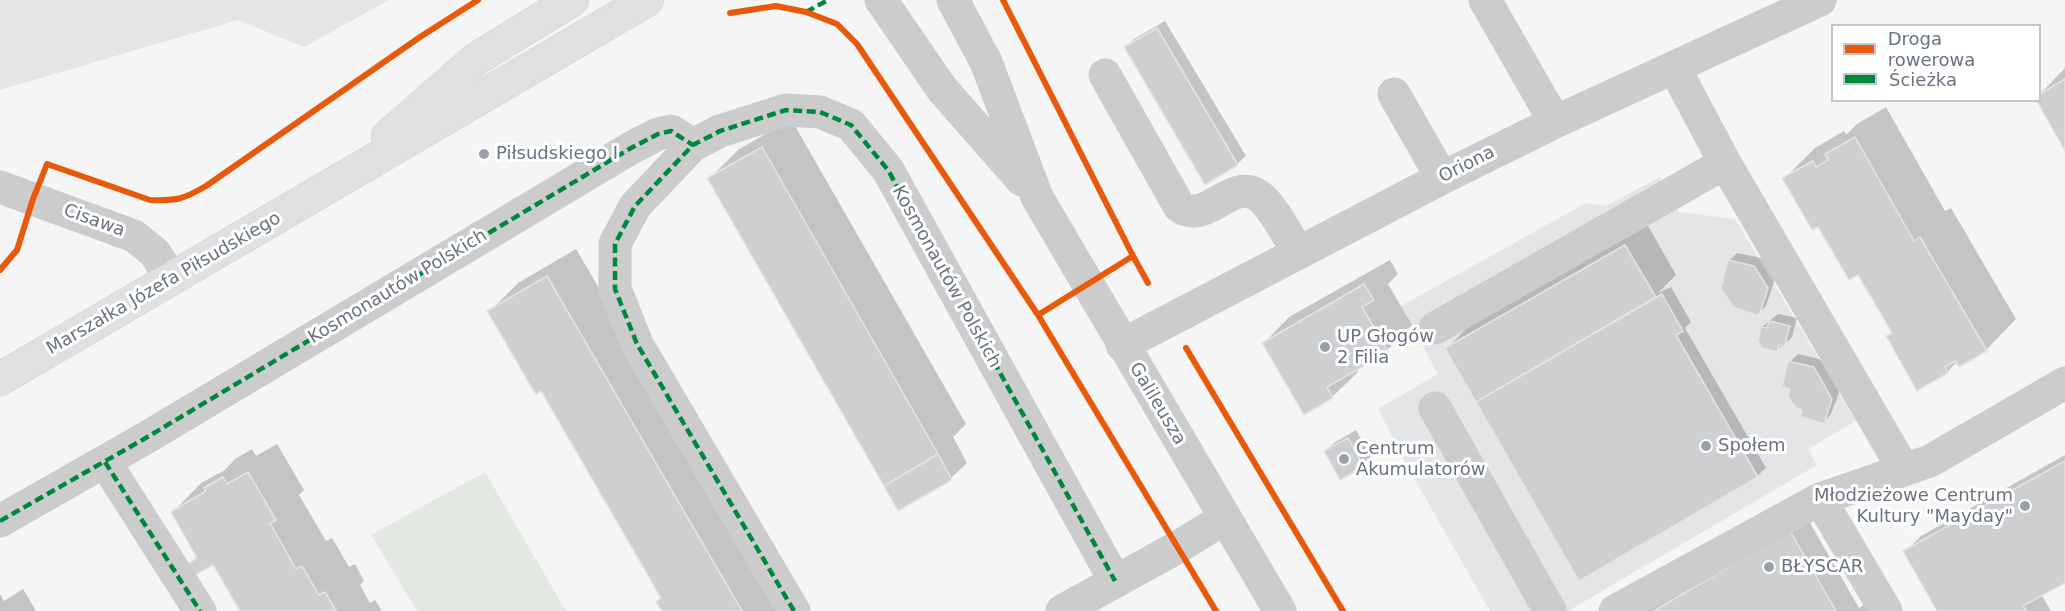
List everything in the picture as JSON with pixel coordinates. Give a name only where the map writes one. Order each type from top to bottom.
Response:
[{"type":"main road","name":"Marszałka Józefa Piłsudskiego","points":[[327,189],[476,59],[572,0]]},
{"type":"main road","name":"Marszałka Józefa Piłsudskiego","points":[[0,379],[647,0]]},
{"type":"street","name":"Galileusza","points":[[881,0],[942,89],[1037,197]]},
{"type":"street","name":"Galileusza","points":[[953,0],[986,62],[1037,197],[1280,611]]},
{"type":"street","points":[[1485,0],[1555,122]]},
{"type":"street","name":"Oriona","points":[[1122,345],[1442,178],[1555,122],[1820,0]]},
{"type":"street","points":[[1674,67],[1725,163],[1904,470]]},
{"type":"street","points":[[1106,75],[1179,206],[1185,211],[1195,212],[1232,194],[1246,190],[1259,195],[1299,253]]},
{"type":"street","points":[[1394,94],[1442,178]]},
{"type":"street","name":"Kosmonautów Polskich","points":[[794,611],[637,344],[615,289],[615,244],[635,207],[693,146],[720,131],[786,110],[820,112],[851,125],[888,170],[1115,581]]},
{"type":"street","name":"Kosmonautów Polskich","points":[[0,521],[105,462],[631,148],[658,134],[671,131],[693,146]]},
{"type":"street","points":[[1435,328],[1725,163]]},
{"type":"street","name":"Cisawa","points":[[0,187],[134,236],[155,253],[171,279]]},
{"type":"street","points":[[1615,611],[1820,499],[1930,461],[2065,383]]},
{"type":"street","points":[[1435,408],[1550,611]]},
{"type":"street","points":[[105,462],[200,611]]},
{"type":"street","points":[[1820,499],[1886,611]]},
{"type":"street","points":[[1062,611],[1226,518]]},
{"type":"shaded area","points":[[0,0],[389,0],[304,47],[238,20],[0,90]]},
{"type":"shaded area","points":[[1660,177],[1679,212],[1735,219],[1856,421],[1808,449],[1817,465],[1568,611],[1490,611],[1406,464],[1378,409],[1438,374],[1401,306],[1586,203],[1606,206]]},
{"type":"shaded area","points":[[485,472],[566,611],[417,611],[371,535]]},
{"type":"building","points":[[1157,28],[1238,165],[1205,185],[1124,47]]},
{"type":"building","points":[[2065,79],[2065,151],[2037,102],[2041,102],[2041,93]]},
{"type":"building","points":[[1855,137],[1914,241],[1920,237],[1987,351],[1959,367],[1955,361],[1945,367],[1948,373],[1917,391],[1886,336],[1892,333],[1858,275],[1849,280],[1818,227],[1812,230],[1782,178],[1813,161],[1816,167],[1828,160],[1825,154]]},
{"type":"building","points":[[762,147],[938,454],[884,486],[707,178]]},
{"type":"building","points":[[1625,245],[1656,297],[1476,402],[1445,348]]},
{"type":"building","points":[[1728,260],[1754,266],[1768,288],[1759,316],[1733,307],[1721,288]]},
{"type":"building","points":[[547,276],[742,611],[662,611],[656,602],[661,598],[541,391],[536,395],[487,311]]},
{"type":"building","name":"UP Głogów 2 Filia","points":[[1364,284],[1374,300],[1362,307],[1388,352],[1327,387],[1333,398],[1304,415],[1262,343]]},
{"type":"building","points":[[1662,294],[1683,331],[1676,335],[1758,477],[1579,581],[1476,402]]},
{"type":"building","points":[[1769,321],[1790,326],[1784,347],[1779,345],[1777,352],[1762,348],[1758,341],[1761,327],[1767,328]]},
{"type":"building","points":[[1788,361],[1814,367],[1832,399],[1824,424],[1800,416],[1802,410],[1795,407],[1788,396],[1790,389],[1782,387]]},
{"type":"building","name":"Centrum Akumulatorów","points":[[1348,438],[1364,467],[1340,480],[1324,451]]},
{"type":"building","points":[[938,454],[952,480],[898,511],[884,486]]},
{"type":"building","name":"Młodzieżowe Centrum Kultury \"Mayday\"","points":[[2065,461],[2065,583],[2023,606],[2026,611],[1937,611],[1903,551]]},
{"type":"building","points":[[248,472],[276,520],[270,523],[296,569],[302,566],[319,595],[325,592],[336,611],[240,611],[213,565],[193,576],[187,564],[197,558],[171,512],[206,491],[204,488],[223,477],[227,484]]},
{"type":"building","points":[[1790,531],[1836,611],[1654,611]]},
{"type":"marked path","points":[[806,12],[828,0]]},
{"type":"marked path","points":[[794,611],[637,344],[615,289],[615,244],[635,206],[693,145],[720,131],[786,110],[820,112],[851,125],[888,170],[1115,581]]},
{"type":"marked path","points":[[0,521],[144,439],[631,148],[658,134],[671,131],[693,145]]},
{"type":"marked path","points":[[105,462],[200,611]]},
{"type":"cycle path","points":[[0,270],[17,250],[47,164],[150,200],[167,200],[186,196],[206,186],[420,37],[478,0]]},
{"type":"cycle path","points":[[1003,0],[1133,256]]},
{"type":"cycle path","points":[[730,13],[776,6],[806,12],[837,24],[857,44],[1038,315]]},
{"type":"cycle path","points":[[1148,283],[1133,256],[1038,315],[1216,611]]},
{"type":"cycle path","points":[[1186,348],[1343,611]]},
{"type":"place","name":"Piłsudskiego I","points":[[484,154]]},
{"type":"place","name":"UP Głogów 2 Filia","points":[[1325,347]]},
{"type":"place","name":"Społem","points":[[1706,446]]},
{"type":"place","name":"Centrum Akumulatorów","points":[[1344,459]]},
{"type":"place","name":"Młodzieżowe Centrum Kultury \"Mayday\"","points":[[2025,506]]},
{"type":"place","name":"BŁYSCAR","points":[[1769,567]]}]
